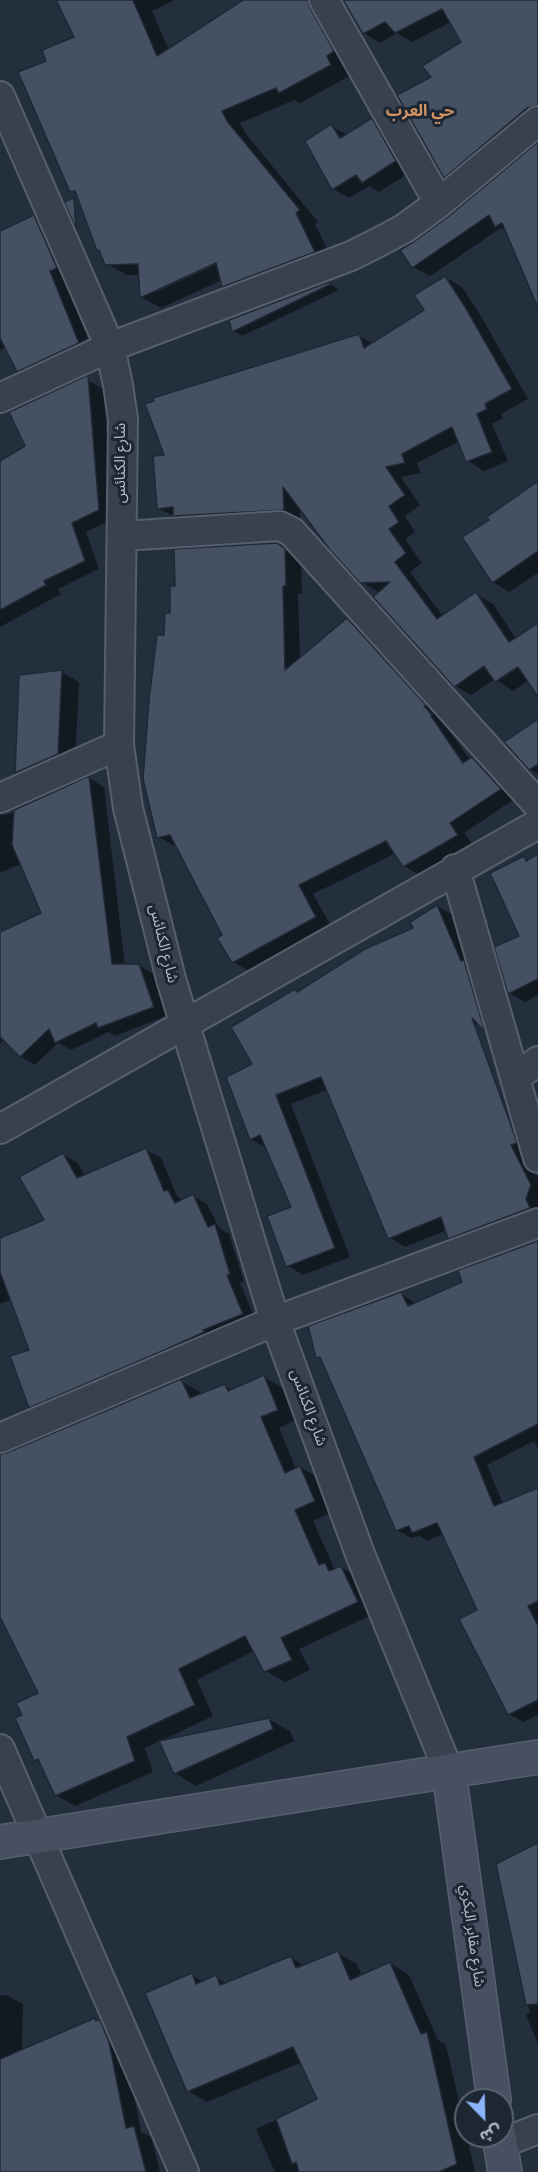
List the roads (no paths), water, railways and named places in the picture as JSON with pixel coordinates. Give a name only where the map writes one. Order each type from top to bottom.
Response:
[{"type":"street","points":[[324,0],[439,203]]},
{"type":"street","name":"شارع الكنائس","points":[[0,96],[110,347],[123,419],[119,745],[128,808],[184,1024],[275,1321],[360,1554],[449,1772]]},
{"type":"street","points":[[0,398],[110,347],[351,256],[405,228],[439,203],[538,121]]},
{"type":"street","points":[[123,536],[280,526],[292,532],[538,805]]},
{"type":"street","points":[[0,798],[119,745]]},
{"type":"street","points":[[0,1129],[538,824]]},
{"type":"street","points":[[455,869],[538,1158]]},
{"type":"street","points":[[515,1078],[538,1061]]},
{"type":"street","points":[[0,1438],[275,1321],[538,1223]]},
{"type":"street","points":[[0,1749],[184,2172]]},
{"type":"street","points":[[0,1842],[538,1757]]},
{"type":"street","name":"شارع مقابر البكري","points":[[449,1772],[492,2088]]},
{"type":"street","points":[[501,2151],[538,2129]]},
{"type":"district","name":"حي العرب","points":[[420,113]]}]
